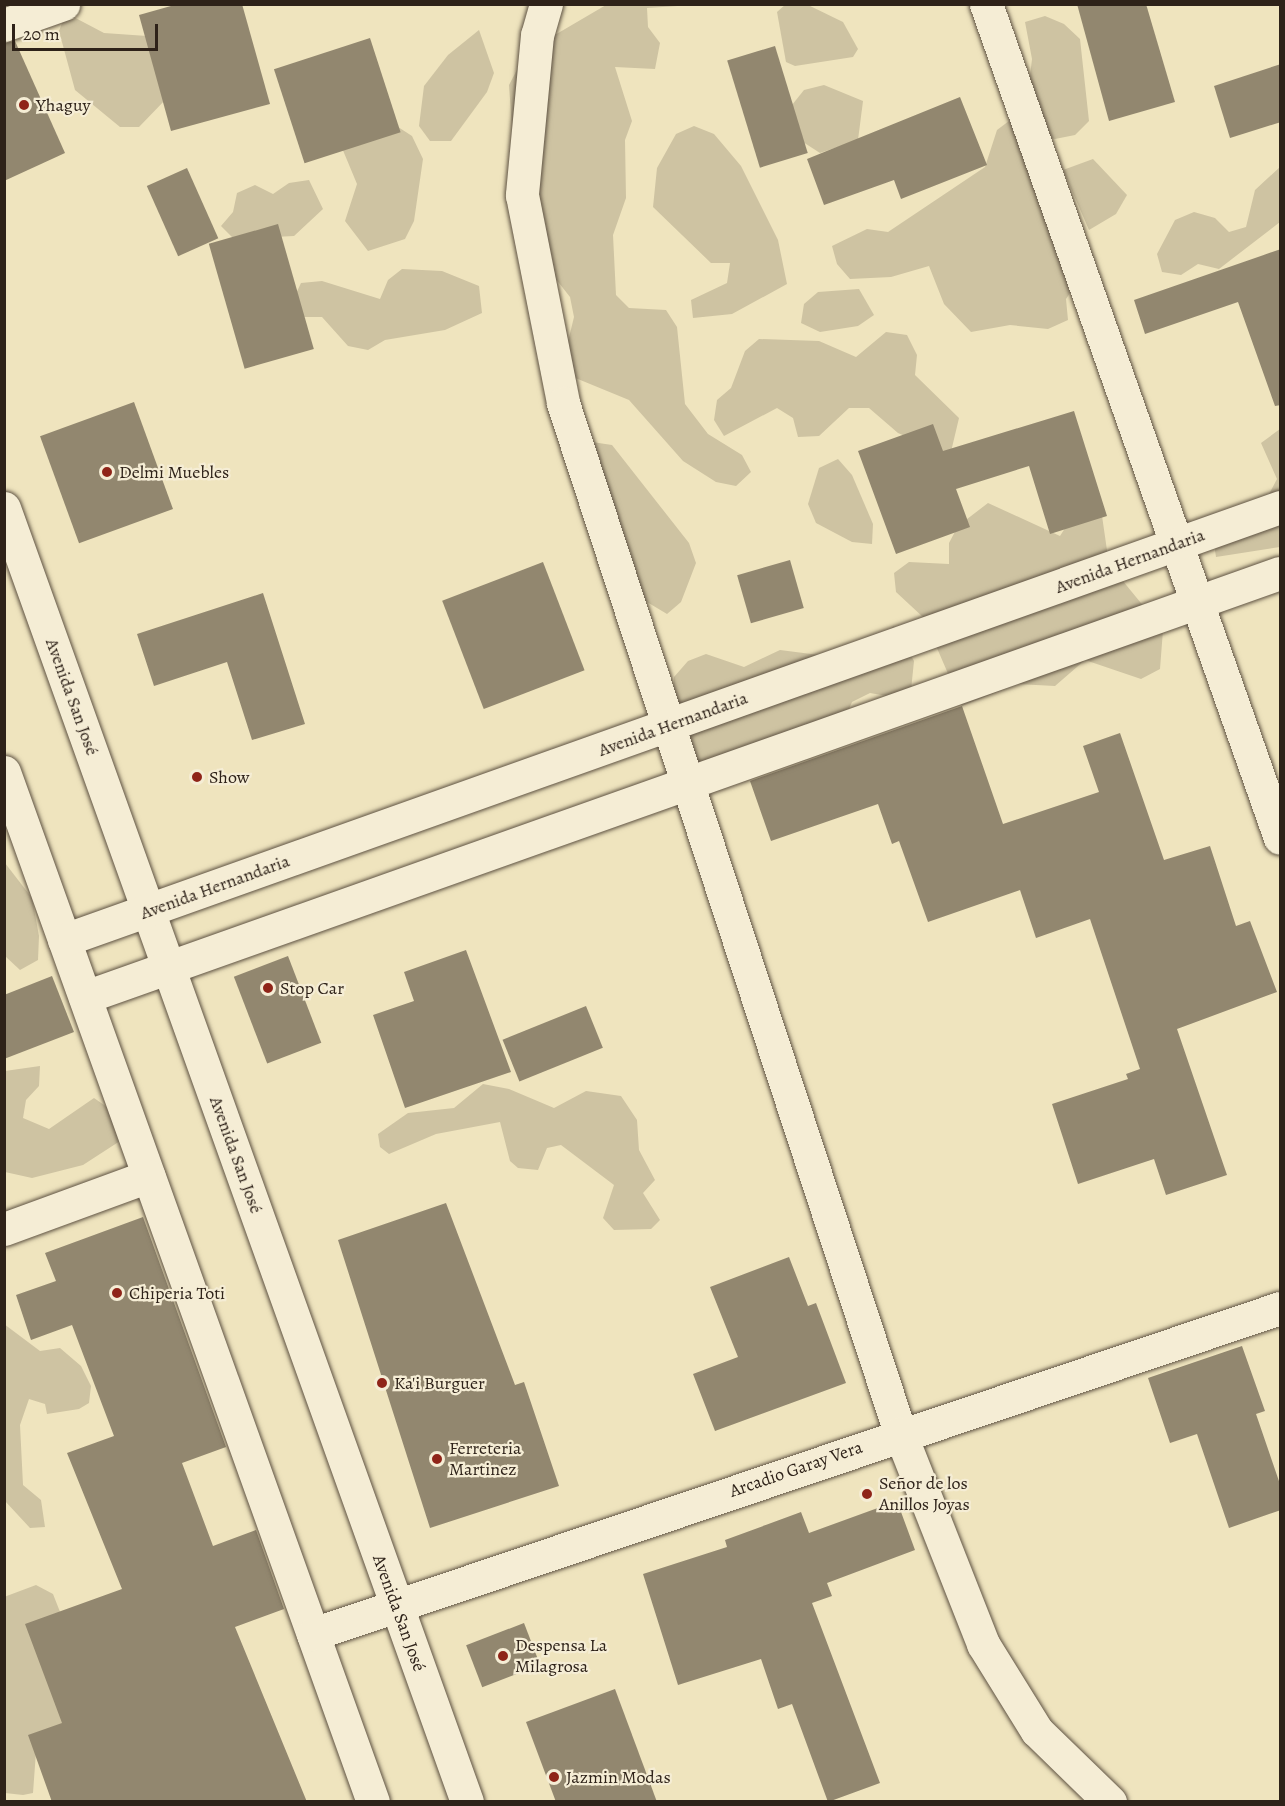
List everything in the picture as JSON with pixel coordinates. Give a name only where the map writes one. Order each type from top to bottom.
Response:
[{"type":"street","points":[[4,25],[63,4]]},
{"type":"street","points":[[546,4],[537,35],[522,195],[563,403],[671,724],[900,1433],[984,1644],[1037,1731],[1110,1802]]},
{"type":"street","points":[[986,4],[1281,838]]},
{"type":"street","name":"Avenida Hernandaria","points":[[64,940],[1281,507]]},
{"type":"street","name":"Avenida San José","points":[[4,508],[467,1802]]},
{"type":"street","points":[[85,997],[1281,573]]},
{"type":"street","points":[[4,772],[372,1802]]},
{"type":"street","points":[[4,1229],[149,1176]]},
{"type":"street","name":"Arcadio Garay Vera","points":[[313,1634],[900,1433],[1281,1308]]},
{"type":"shaded area","points":[[786,4],[808,5],[843,22],[858,49],[853,57],[795,66],[786,62],[777,12]]},
{"type":"shaded area","points":[[606,5],[693,5],[647,8],[648,27],[660,43],[655,69],[615,67],[632,121],[625,140],[626,198],[613,235],[616,295],[629,308],[666,310],[677,327],[685,404],[708,434],[742,455],[751,472],[736,486],[716,482],[683,461],[629,400],[573,377],[564,358],[574,317],[570,297],[519,232],[509,85],[519,66],[548,39]]},
{"type":"shaded area","points":[[66,13],[104,33],[147,36],[167,98],[139,127],[120,127],[75,90],[59,31]]},
{"type":"shaded area","points":[[1045,16],[1064,24],[1080,39],[1089,121],[1075,135],[1055,139],[1036,134],[1025,119],[1032,59],[1025,22]]},
{"type":"shaded area","points":[[479,30],[494,73],[487,92],[451,141],[430,141],[419,126],[424,86],[448,55]]},
{"type":"shaded area","points":[[824,85],[863,101],[858,140],[820,153],[803,142],[792,105],[804,90]]},
{"type":"shaded area","points":[[378,114],[412,136],[423,159],[414,221],[405,239],[368,251],[345,221],[357,184],[342,148]]},
{"type":"shaded area","points":[[1013,118],[1089,264],[1066,299],[1068,320],[1048,329],[1010,325],[971,332],[944,304],[929,266],[891,277],[850,279],[837,264],[832,246],[867,229],[888,232],[985,167],[997,130]]},
{"type":"shaded area","points":[[694,126],[714,134],[741,166],[778,240],[787,284],[732,314],[693,318],[691,300],[727,283],[730,263],[711,263],[653,207],[657,168],[676,134]]},
{"type":"shaded area","points":[[1093,159],[1127,195],[1116,214],[1089,230],[1063,170]]},
{"type":"shaded area","points":[[1280,167],[1280,222],[1219,269],[1198,264],[1181,275],[1162,272],[1157,254],[1175,220],[1194,212],[1215,218],[1229,232],[1246,227],[1255,190]]},
{"type":"shaded area","points":[[309,180],[323,209],[294,236],[234,239],[221,226],[233,212],[237,193],[255,185],[273,194],[289,183]]},
{"type":"shaded area","points":[[402,269],[442,271],[479,286],[482,313],[445,330],[385,340],[368,350],[348,346],[322,317],[302,317],[292,302],[301,283],[322,281],[380,299],[388,280]]},
{"type":"shaded area","points":[[859,289],[874,315],[858,326],[820,332],[801,323],[804,304],[818,292]]},
{"type":"shaded area","points":[[886,332],[907,335],[917,355],[915,375],[959,418],[950,456],[898,433],[869,408],[849,408],[819,436],[798,437],[793,418],[777,408],[724,436],[714,420],[717,400],[731,388],[745,351],[759,339],[819,341],[856,357]]},
{"type":"shaded area","points":[[1280,429],[1280,547],[1216,557],[1210,517],[1268,496],[1277,479],[1261,443]]},
{"type":"shaded area","points":[[592,442],[612,445],[689,543],[696,563],[681,602],[667,614],[632,593],[631,552],[618,539]]},
{"type":"shaded area","points":[[838,459],[852,475],[873,524],[872,544],[852,542],[816,523],[808,504],[819,468]]},
{"type":"shaded area","points":[[1100,502],[1109,564],[1163,630],[1160,669],[1141,679],[1085,660],[1055,686],[1017,684],[962,706],[924,618],[896,592],[894,573],[909,562],[949,564],[949,543],[958,526],[988,503],[1060,536],[1081,503]]},
{"type":"shaded area","points":[[894,626],[914,661],[910,700],[870,693],[852,702],[844,720],[705,769],[689,756],[673,698],[674,677],[688,661],[706,654],[744,667],[780,650],[819,655],[878,639]]},
{"type":"shaded area","points":[[5,863],[32,898],[39,936],[38,960],[20,970],[5,956]]},
{"type":"shaded area","points":[[40,1066],[39,1086],[26,1100],[23,1118],[49,1129],[94,1098],[127,1121],[120,1141],[83,1165],[32,1178],[5,1172],[5,1071]]},
{"type":"shaded area","points":[[483,1084],[509,1089],[554,1108],[586,1091],[621,1096],[637,1120],[639,1150],[655,1180],[643,1193],[660,1220],[651,1229],[614,1230],[603,1218],[614,1185],[561,1145],[547,1148],[538,1170],[518,1168],[510,1161],[500,1122],[436,1134],[389,1154],[380,1147],[378,1134],[408,1113],[454,1108]]},
{"type":"shaded area","points":[[4,1324],[40,1351],[60,1348],[81,1366],[91,1386],[89,1403],[79,1409],[47,1414],[45,1404],[29,1399],[20,1425],[23,1485],[41,1500],[45,1527],[30,1528],[5,1501]]},
{"type":"shaded area","points":[[36,1585],[53,1594],[64,1622],[123,1665],[36,1752],[33,1793],[23,1795],[5,1793],[4,1597]]},
{"type":"building","points":[[178,4],[242,4],[270,104],[171,131],[139,15]]},
{"type":"building","points":[[1077,4],[1146,4],[1175,102],[1109,121]]},
{"type":"building","points":[[370,38],[401,132],[305,163],[274,69]]},
{"type":"building","name":"Yhaguy","points":[[15,41],[65,153],[4,181],[4,43]]},
{"type":"building","points":[[775,46],[808,153],[760,168],[727,61]]},
{"type":"building","points":[[1281,64],[1281,122],[1230,138],[1214,86]]},
{"type":"building","points":[[960,97],[987,165],[901,199],[894,180],[824,205],[807,159]]},
{"type":"building","points":[[187,168],[218,238],[178,256],[147,186]]},
{"type":"building","points":[[278,224],[314,349],[245,369],[209,244]]},
{"type":"building","points":[[1281,249],[1281,405],[1275,406],[1238,302],[1145,334],[1134,300]]},
{"type":"building","name":"Delmi Muebles","points":[[134,402],[173,509],[79,543],[40,436]]},
{"type":"building","points":[[1074,411],[1107,516],[1050,534],[1029,466],[956,489],[970,527],[896,554],[858,451],[933,424],[943,451]]},
{"type":"building","points":[[790,560],[804,608],[751,623],[737,575]]},
{"type":"building","points":[[543,562],[585,670],[484,709],[442,601]]},
{"type":"building","points":[[263,593],[305,724],[252,740],[227,662],[154,686],[137,634]]},
{"type":"building","points":[[962,706],[1003,824],[1099,792],[1083,746],[1120,733],[1164,860],[1210,846],[1236,926],[1250,921],[1277,992],[1177,1029],[1227,1175],[1166,1195],[1154,1159],[1078,1184],[1052,1104],[1128,1079],[1126,1074],[1140,1069],[1090,919],[1036,938],[1020,890],[928,922],[899,841],[892,844],[878,804],[771,841],[750,781]]},
{"type":"building","points":[[466,950],[511,1072],[405,1108],[373,1015],[414,1001],[404,972]]},
{"type":"building","points":[[288,956],[321,1043],[267,1064],[234,977]]},
{"type":"building","points":[[52,976],[74,1032],[4,1059],[4,995]]},
{"type":"building","points":[[586,1006],[603,1048],[519,1081],[503,1040]]},
{"type":"building","points":[[446,1203],[515,1385],[524,1382],[559,1486],[430,1528],[338,1240]]},
{"type":"building","points":[[143,1217],[226,1447],[182,1463],[213,1546],[256,1530],[284,1609],[235,1627],[307,1802],[52,1802],[28,1735],[62,1723],[25,1624],[122,1589],[67,1453],[114,1436],[72,1325],[31,1340],[16,1295],[56,1281],[45,1253]]},
{"type":"building","points":[[789,1257],[808,1306],[816,1303],[846,1383],[715,1431],[693,1374],[738,1357],[710,1287]]},
{"type":"building","points":[[1242,1346],[1265,1411],[1256,1414],[1281,1487],[1281,1510],[1229,1528],[1197,1434],[1170,1443],[1148,1378]]},
{"type":"building","points":[[897,1501],[915,1550],[827,1583],[832,1596],[812,1603],[880,1783],[828,1802],[792,1704],[778,1709],[761,1659],[678,1685],[643,1574],[727,1547],[725,1540],[801,1512],[809,1533]]},
{"type":"building","name":"Despensa La Milagrosa","points":[[524,1623],[540,1665],[482,1687],[466,1645]]},
{"type":"building","points":[[615,1689],[657,1802],[556,1802],[526,1722]]},
{"type":"place","name":"Yhaguy","points":[[24,105]]},
{"type":"place","name":"Delmi Muebles","points":[[107,472]]},
{"type":"place","name":"Show","points":[[197,777]]},
{"type":"place","name":"Stop Car","points":[[268,988]]},
{"type":"place","name":"Chiperia Toti","points":[[117,1293]]},
{"type":"place","name":"Ka'i Burguer","points":[[382,1383]]},
{"type":"place","name":"Ferreteria Martinez","points":[[437,1459]]},
{"type":"place","name":"Señor de los Anillos Joyas","points":[[867,1494]]},
{"type":"place","name":"Despensa La Milagrosa","points":[[503,1656]]},
{"type":"place","name":"Jazmin Modas","points":[[554,1777]]}]
